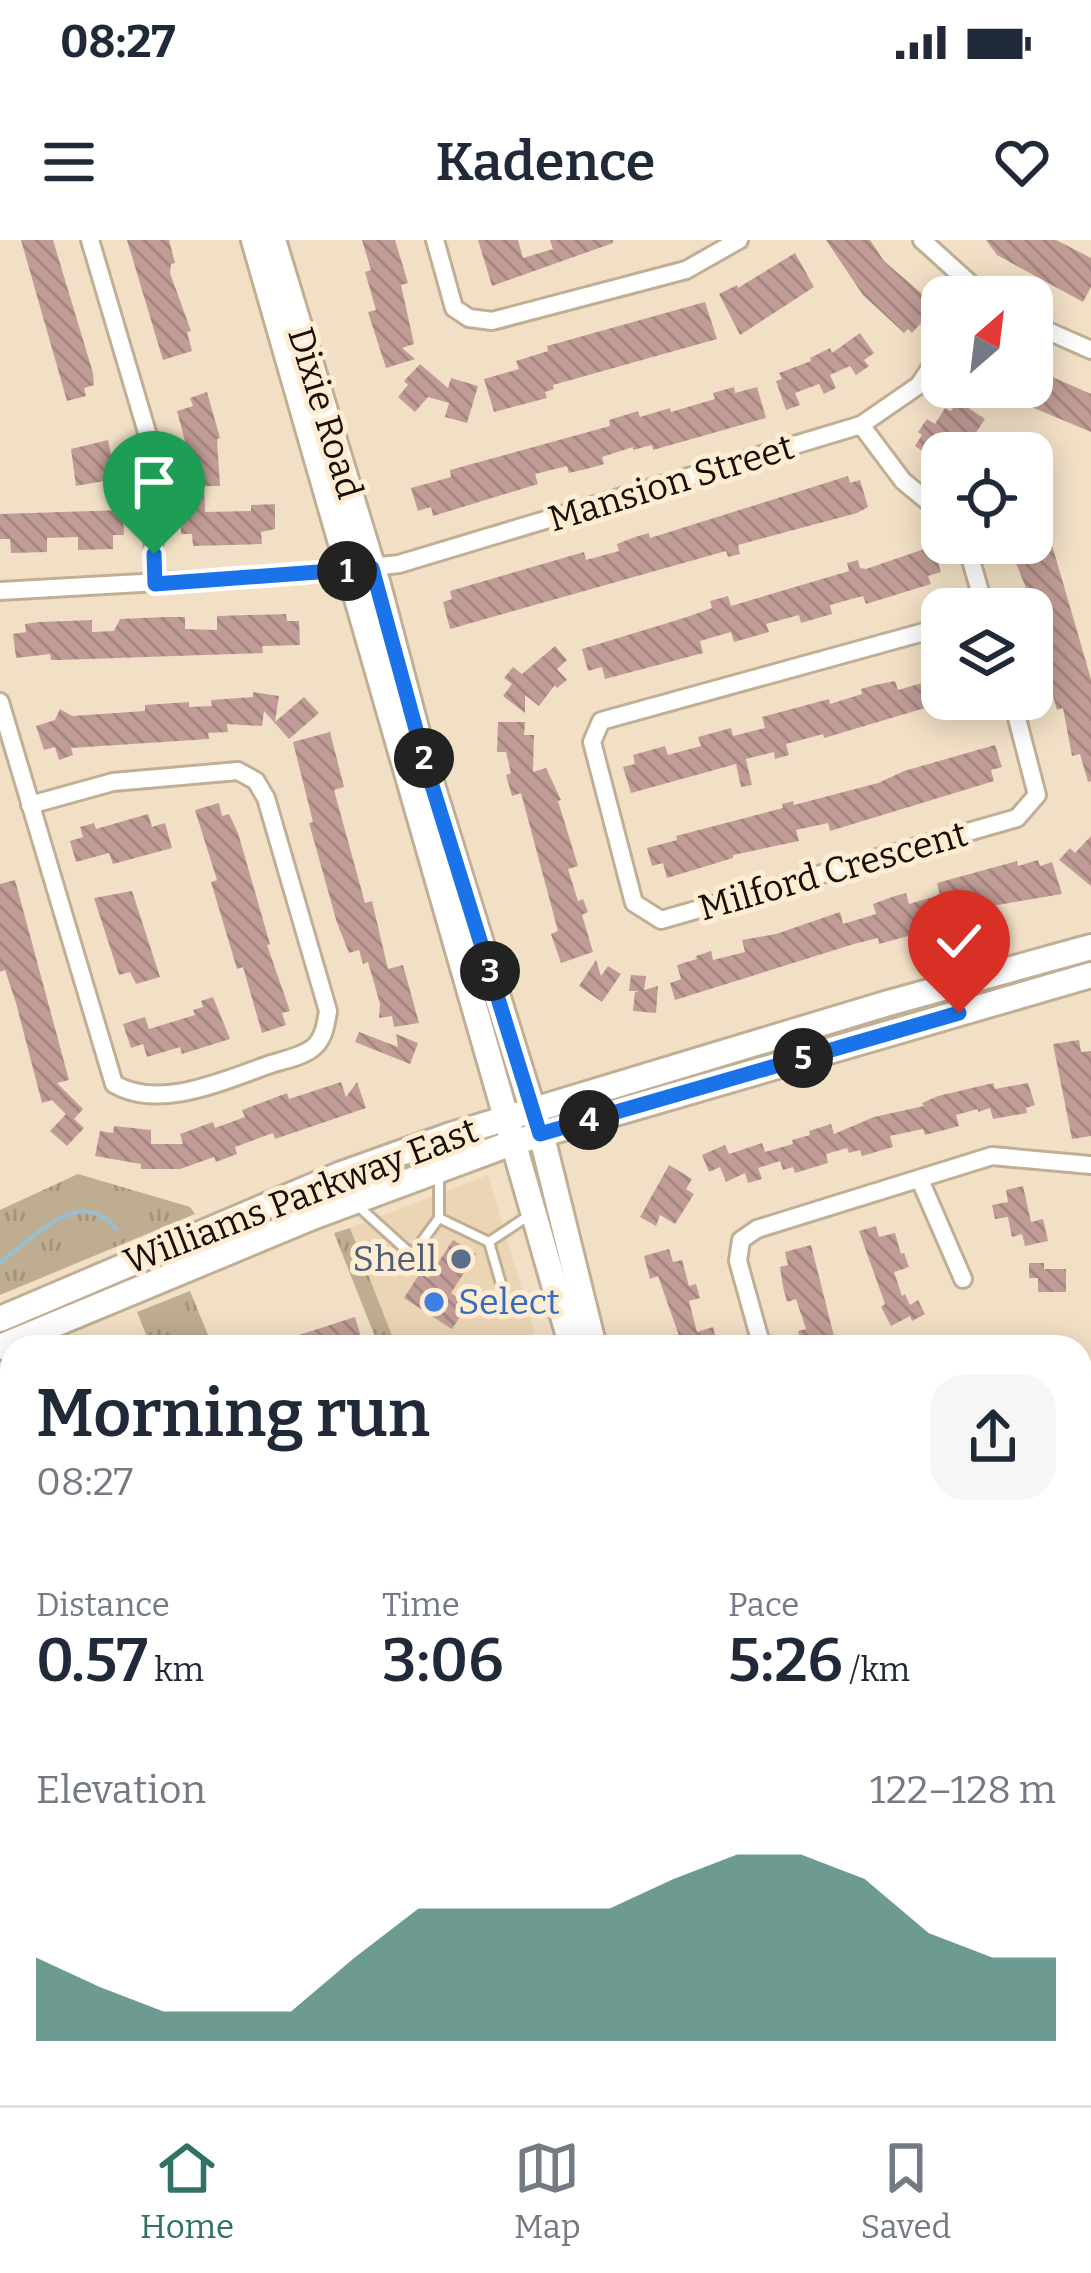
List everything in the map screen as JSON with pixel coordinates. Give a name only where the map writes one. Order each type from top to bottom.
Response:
[{"type":"main road","name":"Dixie Road","points":[[254,240],[537,1123],[590,1335]]},
{"type":"main road","name":"Dixie Road","points":[[273,240],[509,1130],[569,1335]]},
{"type":"main road","name":"Williams Parkway East","points":[[537,1123],[885,1004],[1091,947]]},
{"type":"main road","name":"Williams Parkway East","points":[[0,1319],[339,1175],[1091,974]]},
{"type":"main road","name":"Williams Parkway East","points":[[29,1335],[439,1169],[509,1130]]},
{"type":"street","points":[[90,240],[149,439],[155,584]]},
{"type":"street","points":[[435,240],[454,308],[469,318],[492,322],[686,270],[739,240]]},
{"type":"street","points":[[922,240],[959,276]]},
{"type":"street","points":[[1053,333],[1091,350]]},
{"type":"street","name":"Mansion Street","points":[[0,591],[399,564],[861,425],[921,383]]},
{"type":"street","points":[[861,425],[903,481],[921,496]]},
{"type":"street","name":"Milford Crescent","points":[[921,633],[601,721],[592,742],[634,903],[661,920],[1017,818],[1037,795],[1017,720]]},
{"type":"street","points":[[0,702],[30,805],[114,1084],[147,1094],[201,1089],[313,1049],[325,1030],[328,1011],[266,797],[256,781],[238,771],[113,782],[30,805]]},
{"type":"street","points":[[759,1335],[738,1261],[741,1240],[758,1229],[992,1156],[1091,1166]]},
{"type":"street","points":[[920,1180],[964,1279]]},
{"type":"lane","points":[[353,1202],[412,1256],[439,1218],[439,1169]]},
{"type":"lane","points":[[489,1241],[532,1213]]},
{"type":"lane","points":[[439,1218],[489,1241],[508,1308],[561,1308]]},
{"type":"shaded area","points":[[488,1175],[535,1333],[392,1335],[350,1228]]},
{"type":"green space","points":[[78,1174],[190,1207],[195,1214],[0,1295],[0,1210]]},
{"type":"green space","points":[[350,1228],[392,1335],[374,1335],[334,1233]]},
{"type":"green space","points":[[190,1291],[208,1335],[146,1335],[137,1312]]},
{"type":"building","points":[[21,240],[53,240],[93,373],[94,385],[84,388],[86,396],[67,401]]},
{"type":"building","points":[[127,240],[169,240],[175,263],[170,273],[191,331],[187,332],[192,351],[163,360]]},
{"type":"building","points":[[362,240],[395,240],[408,283],[401,285],[414,344],[402,348],[415,359],[386,368],[368,312],[376,310]]},
{"type":"building","points":[[478,240],[518,240],[523,258],[553,249],[550,240],[613,243],[492,286]]},
{"type":"building","points":[[826,240],[870,240],[884,261],[921,293],[921,323],[912,333],[908,329],[904,333],[863,295]]},
{"type":"building","points":[[986,240],[1056,240],[1091,258],[1091,287],[1083,302],[1053,286],[1053,276],[1035,276],[997,255]]},
{"type":"building","points":[[795,253],[814,287],[740,335],[719,294],[738,288]]},
{"type":"building","points":[[705,302],[717,339],[553,385],[554,389],[545,392],[547,398],[494,412],[484,379],[519,369],[516,361],[548,351],[547,346]]},
{"type":"building","points":[[860,333],[874,353],[864,360],[869,366],[856,375],[850,366],[830,375],[836,388],[824,394],[819,384],[795,393],[800,405],[786,410],[776,381],[782,379],[779,373],[830,348],[832,353]]},
{"type":"building","points":[[420,364],[448,388],[451,378],[478,386],[467,423],[445,417],[449,403],[428,397],[415,412],[398,397],[408,385],[404,381]]},
{"type":"building","points":[[1053,377],[1091,394],[1091,432],[1034,408],[1053,408]]},
{"type":"building","points":[[734,387],[735,393],[757,387],[766,418],[653,450],[652,445],[633,447],[602,457],[604,464],[590,468],[569,473],[567,466],[535,474],[538,484],[433,516],[431,507],[418,511],[411,488],[451,477],[450,470],[610,426],[609,420],[638,411],[640,417],[670,408],[671,412],[715,399],[713,393]]},
{"type":"building","points":[[207,392],[220,438],[220,486],[204,486],[205,512],[251,511],[251,505],[275,504],[275,529],[261,532],[262,544],[193,546],[192,534],[181,534],[181,508],[190,508],[190,460],[177,411],[193,406],[190,398]]},
{"type":"building","points":[[945,408],[968,408],[985,419],[976,432],[918,432],[927,419],[935,424]]},
{"type":"building","points":[[108,440],[116,479],[76,486],[71,449]]},
{"type":"building","points":[[848,476],[850,483],[860,480],[868,507],[857,513],[738,545],[740,554],[728,557],[726,551],[450,629],[443,602],[452,599],[450,591],[584,552],[586,560],[619,551],[617,544],[635,537],[649,533],[650,538]]},
{"type":"building","points":[[123,510],[124,535],[113,535],[113,549],[78,550],[78,537],[47,538],[47,552],[11,553],[10,539],[0,539],[0,514]]},
{"type":"building","points":[[1053,548],[1091,679],[1088,782],[1080,754],[1072,756],[1063,708],[1057,710],[1053,696],[1053,588],[1026,588],[1016,564],[1053,564]]},
{"type":"building","points":[[921,550],[921,564],[939,564],[941,572],[928,576],[931,584],[866,604],[863,596],[830,605],[832,614],[801,623],[799,615],[766,624],[769,632],[734,642],[731,632],[700,641],[703,653],[605,679],[602,667],[588,671],[582,649],[712,608],[710,601],[728,596],[731,606],[849,571],[847,563],[858,560],[860,568]]},
{"type":"building","points":[[286,614],[287,621],[299,621],[300,645],[262,646],[263,653],[16,658],[13,634],[26,632],[25,624],[40,622],[92,620],[92,632],[114,631],[120,619],[166,617],[185,617],[185,629],[217,630],[217,616]]},
{"type":"building","points":[[555,646],[567,660],[557,669],[567,680],[555,685],[539,706],[525,695],[525,713],[503,696],[512,684],[504,678],[513,667],[522,674]]},
{"type":"building","points":[[895,681],[898,690],[921,683],[921,709],[824,738],[823,734],[786,744],[789,755],[775,759],[774,752],[746,759],[752,785],[741,787],[736,764],[631,793],[623,767],[635,764],[633,755],[665,746],[668,755],[701,746],[698,737],[731,728],[733,736],[765,728],[762,717],[829,699],[830,704],[875,685]]},
{"type":"building","points":[[253,692],[279,696],[275,722],[304,697],[319,713],[289,739],[264,711],[262,726],[227,724],[228,732],[208,733],[209,739],[71,748],[73,755],[59,760],[55,747],[44,750],[36,726],[55,720],[60,709],[72,716],[145,711],[145,705],[189,702],[189,707],[212,706],[211,700],[253,697]]},
{"type":"building","points":[[498,722],[525,722],[524,735],[534,735],[533,772],[546,768],[561,800],[578,866],[568,869],[578,901],[583,899],[588,912],[582,915],[593,952],[561,963],[551,934],[558,931],[521,793],[512,796],[506,752],[497,752]]},
{"type":"building","points":[[330,732],[344,787],[334,790],[365,903],[372,901],[388,969],[403,965],[419,1023],[394,1027],[392,1016],[379,1018],[380,1004],[368,962],[363,964],[359,950],[349,953],[337,923],[293,742]]},
{"type":"building","points":[[995,745],[1002,767],[991,770],[994,781],[830,831],[828,823],[796,830],[799,841],[733,855],[667,878],[663,863],[652,866],[647,848],[677,840],[676,836],[783,808],[782,804],[793,801],[794,805],[878,783]]},
{"type":"building","points":[[219,803],[222,816],[229,814],[238,833],[290,1011],[282,1013],[286,1025],[262,1033],[243,967],[237,969],[195,810]]},
{"type":"building","points":[[148,814],[152,827],[165,823],[172,848],[113,864],[109,853],[76,862],[70,841],[83,837],[80,827],[94,823],[96,829]]},
{"type":"building","points":[[1091,836],[1091,886],[1059,860],[1070,848],[1075,853]]},
{"type":"building","points":[[1038,860],[1040,866],[1052,862],[1062,894],[967,910],[917,925],[919,933],[879,944],[878,938],[854,944],[675,1000],[670,983],[681,979],[677,965],[696,956],[711,951],[713,960],[745,952],[742,940],[840,912],[843,924],[876,914],[873,904],[892,897],[906,893],[909,904],[940,895],[937,883],[1017,861],[1018,866]]},
{"type":"building","points":[[15,880],[69,1080],[57,1083],[83,1109],[74,1119],[84,1128],[67,1146],[50,1131],[66,1114],[52,1100],[42,1103],[16,1003],[5,970],[0,972],[0,884]]},
{"type":"building","points":[[132,891],[160,977],[136,984],[130,972],[119,975],[94,898]]},
{"type":"building","points":[[596,960],[601,976],[608,966],[621,974],[602,1002],[579,986]]},
{"type":"building","points":[[631,975],[646,976],[644,990],[658,986],[656,1013],[633,1011],[639,991],[629,991]]},
{"type":"building","points":[[213,997],[230,1039],[182,1054],[180,1047],[147,1057],[143,1044],[131,1048],[123,1024],[145,1017],[149,1029],[195,1015],[193,1010],[203,1007],[201,1001]]},
{"type":"building","points":[[359,1032],[398,1047],[396,1034],[418,1043],[410,1064],[355,1042]]},
{"type":"building","points":[[1079,1040],[1081,1052],[1091,1051],[1091,1136],[1072,1139],[1053,1044]]},
{"type":"building","points":[[341,1082],[346,1097],[357,1082],[366,1108],[275,1139],[273,1133],[235,1147],[237,1154],[216,1162],[214,1157],[180,1169],[141,1169],[141,1164],[95,1156],[100,1131],[113,1133],[114,1126],[151,1130],[151,1144],[183,1144],[180,1134],[245,1117],[242,1110],[287,1093],[289,1099]]},
{"type":"building","points":[[993,1083],[995,1089],[1028,1083],[1035,1105],[1026,1108],[1027,1113],[993,1119],[990,1108],[956,1115],[959,1126],[925,1135],[923,1129],[890,1136],[893,1147],[862,1156],[860,1150],[849,1153],[847,1148],[826,1154],[828,1163],[795,1173],[793,1167],[783,1170],[780,1161],[758,1168],[762,1179],[748,1183],[745,1173],[726,1182],[720,1167],[709,1172],[702,1155],[725,1145],[729,1154],[762,1143],[765,1152],[831,1124],[834,1134],[874,1117],[924,1106],[922,1103],[938,1096]]},
{"type":"building","points":[[669,1165],[692,1179],[686,1189],[694,1194],[675,1224],[660,1215],[656,1226],[640,1217]]},
{"type":"building","points":[[1023,1186],[1031,1222],[1043,1219],[1048,1241],[1025,1246],[1022,1234],[1012,1237],[1008,1217],[995,1219],[992,1205],[1008,1202],[1006,1190]]},
{"type":"building","points":[[876,1226],[879,1237],[895,1233],[904,1253],[909,1267],[894,1272],[902,1296],[910,1305],[918,1300],[925,1314],[912,1321],[910,1316],[891,1326],[881,1307],[885,1304],[859,1231]]},
{"type":"building","points":[[453,1240],[476,1254],[451,1293],[468,1305],[452,1329],[404,1298],[420,1273],[428,1278]]},
{"type":"building","points":[[811,1245],[834,1335],[799,1335],[798,1331],[806,1329],[796,1299],[787,1302],[780,1267],[788,1265],[785,1252]]},
{"type":"building","points":[[669,1249],[673,1262],[682,1260],[689,1286],[696,1284],[700,1298],[689,1301],[697,1332],[713,1327],[715,1335],[679,1335],[658,1276],[650,1279],[644,1256]]},
{"type":"building","points":[[1029,1263],[1066,1269],[1066,1292],[1038,1292],[1038,1278],[1029,1278]]},
{"type":"building","points":[[355,1317],[360,1335],[299,1335]]},
{"type":"waterway","points":[[0,1262],[42,1229],[72,1213],[102,1216],[116,1229]]},
{"type":"place","name":"Shell","points":[[461,1259]]},
{"type":"place","name":"Select","points":[[434,1302]]},
{"type":"route","points":[[154,554],[155,584],[372,568],[426,766],[540,1134],[959,1013]]}]
